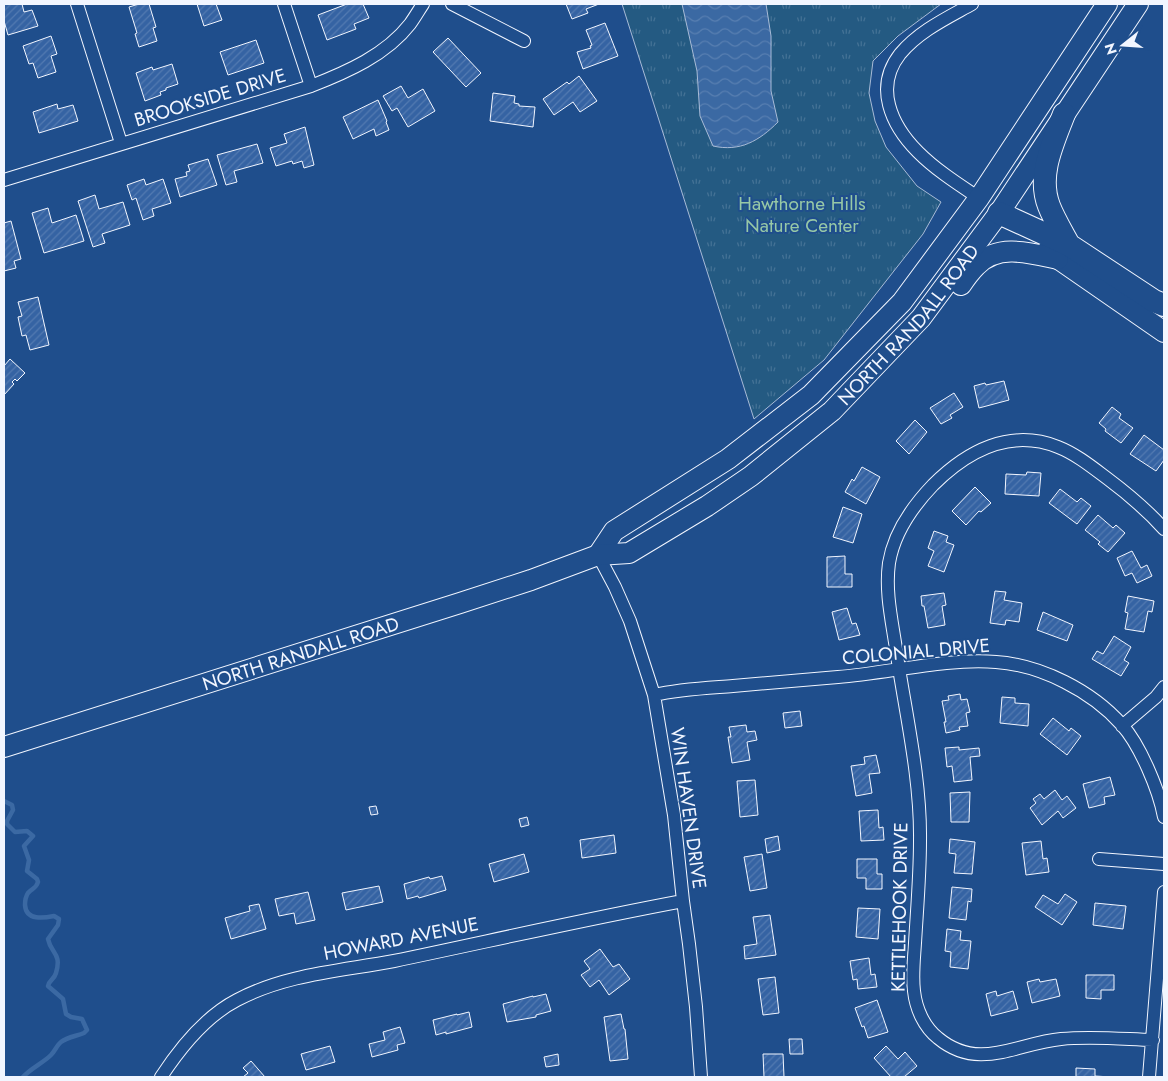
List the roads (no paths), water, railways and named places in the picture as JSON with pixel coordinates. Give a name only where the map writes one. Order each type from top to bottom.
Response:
[{"type":"highway","points":[[1063,252],[1048,204],[1045,183],[1048,158],[1064,114]]},
{"type":"highway","points":[[999,213],[1063,252],[1164,305]]},
{"type":"main road","name":"NORTH RANDALL ROAD","points":[[598,555],[614,531],[728,459],[811,395],[902,302],[979,198],[1107,4]]},
{"type":"main road","name":"NORTH RANDALL ROAD","points":[[4,747],[460,603],[531,580],[598,555],[628,553],[707,506],[750,476],[832,411],[921,318],[999,213],[1138,4]]},
{"type":"main road","points":[[885,355],[920,335],[976,266],[986,258],[1005,252],[1063,252],[1164,332]]},
{"type":"street","name":"BROOKSIDE DRIVE","points":[[77,4],[121,144]]},
{"type":"street","name":"BROOKSIDE DRIVE","points":[[284,4],[311,86]]},
{"type":"street","name":"BROOKSIDE DRIVE","points":[[4,180],[311,86],[355,67],[383,50],[410,24],[423,4]]},
{"type":"street","points":[[452,4],[524,41]]},
{"type":"street","points":[[972,4],[935,25],[910,44],[893,64],[889,72],[886,89],[887,98],[901,132],[918,152],[979,198]]},
{"type":"street","name":"KETTLEHOOK DRIVE","points":[[1152,1040],[1111,1038],[1060,1039],[992,1055],[980,1055],[958,1050],[937,1038],[929,1029],[917,1005],[913,979],[920,818],[912,751],[888,597],[889,562],[903,523],[916,504],[942,476],[959,462],[973,453],[994,444],[1026,440],[1058,446],[1072,453],[1102,475],[1148,512],[1164,528]]},
{"type":"street","name":"WIN HAVEN DRIVE","points":[[598,555],[630,621],[654,695],[674,816],[682,901],[690,952],[701,1077]]},
{"type":"street","name":"COLONIAL DRIVE","points":[[654,695],[697,689],[862,675],[973,661],[1021,666],[1042,672],[1068,684],[1088,696],[1122,726],[1145,762],[1157,789],[1164,817]]},
{"type":"street","points":[[1122,726],[1156,698],[1164,687]]},
{"type":"street","points":[[1099,859],[1164,864]]},
{"type":"street","points":[[1149,1077],[1164,892]]},
{"type":"street","name":"HOWARD AVENUE","points":[[161,1077],[185,1045],[210,1019],[225,1007],[238,1000],[276,984],[682,901]]},
{"type":"water","points":[[682,4],[766,4],[771,36],[771,91],[778,122],[756,140],[740,146],[713,146],[700,116],[697,71]]},
{"type":"waterway","points":[[4,801],[12,805],[13,810],[7,824],[15,832],[27,831],[33,836],[24,846],[29,860],[27,871],[38,882],[27,894],[26,910],[32,916],[54,916],[59,919],[58,925],[48,939],[58,961],[55,975],[48,986],[63,999],[66,1014],[82,1019],[87,1030],[61,1042],[51,1055],[23,1077]]},
{"type":"park label","name":"Hawthorne Hills Nature Center","points":[[802,214]]}]
